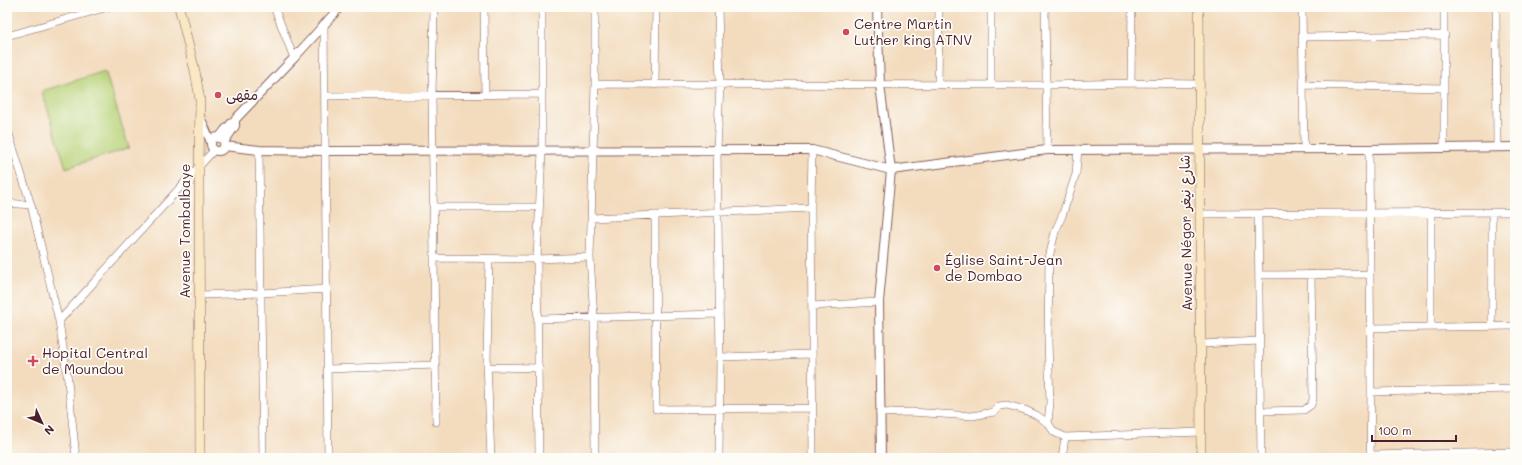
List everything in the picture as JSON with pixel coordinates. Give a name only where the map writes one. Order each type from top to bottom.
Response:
[{"type":"main road","name":"Avenue Tombalbaye","points":[[179,7],[196,71],[202,120],[198,168],[200,458]]},
{"type":"main road","name":"Avenue Négor شارع نيغر","points":[[1199,7],[1199,149],[1202,344],[1201,458]]},
{"type":"street","points":[[7,36],[108,7]]},
{"type":"street","points":[[274,7],[294,58]]},
{"type":"street","points":[[59,321],[198,168],[218,143],[228,126],[294,58],[340,7]]},
{"type":"street","points":[[434,7],[432,96],[436,422]]},
{"type":"street","points":[[484,7],[485,95]]},
{"type":"street","points":[[539,458],[537,260],[542,151],[542,7]]},
{"type":"street","points":[[595,7],[595,84],[590,258],[594,318],[595,458]]},
{"type":"street","points":[[655,85],[656,7]]},
{"type":"street","points":[[718,7],[720,85],[717,150],[720,357],[719,458]]},
{"type":"street","points":[[877,7],[880,85],[891,170],[879,302],[881,458]]},
{"type":"street","points":[[938,84],[939,7]]},
{"type":"street","points":[[991,7],[991,85]]},
{"type":"street","points":[[1045,7],[1047,150]]},
{"type":"street","points":[[1131,83],[1132,7]]},
{"type":"street","points":[[1302,7],[1304,149]]},
{"type":"street","points":[[1444,7],[1444,147]]},
{"type":"street","points":[[1496,7],[1497,147]]},
{"type":"street","points":[[324,24],[328,458]]},
{"type":"street","points":[[1302,37],[1445,35]]},
{"type":"street","points":[[595,84],[1199,84]]},
{"type":"street","points":[[1303,85],[1444,88]]},
{"type":"street","points":[[325,96],[542,94]]},
{"type":"street","points":[[202,120],[208,136],[218,143],[259,150],[812,150],[891,170],[1047,150],[1515,147]]},
{"type":"street","points":[[7,128],[31,205],[59,321],[68,381],[76,458]]},
{"type":"street","points":[[1048,423],[1050,402],[1048,341],[1049,258],[1055,232],[1076,174],[1078,149]]},
{"type":"street","points":[[1369,149],[1368,214],[1371,392],[1370,456],[1493,455],[1515,452]]},
{"type":"street","points":[[259,150],[262,458]]},
{"type":"street","points":[[812,150],[813,458]]},
{"type":"street","points":[[7,203],[31,205]]},
{"type":"street","points":[[434,207],[539,207]]},
{"type":"street","points":[[591,218],[811,208]]},
{"type":"street","points":[[1492,212],[1492,327]]},
{"type":"street","points":[[1200,214],[1258,215],[1515,212]]},
{"type":"street","points":[[1431,213],[1431,327]]},
{"type":"street","points":[[655,215],[656,409],[813,408]]},
{"type":"street","points":[[1258,215],[1261,458]]},
{"type":"street","points":[[435,258],[537,260],[590,258]]},
{"type":"street","points":[[489,259],[487,367],[491,458]]},
{"type":"street","points":[[1261,411],[1304,410],[1311,405],[1313,399],[1311,274]]},
{"type":"street","points":[[1259,275],[1369,274]]},
{"type":"street","points":[[200,294],[261,293],[327,289]]},
{"type":"street","points":[[812,306],[879,302]]},
{"type":"street","points":[[538,319],[719,314]]},
{"type":"street","points":[[1370,328],[1515,326]]},
{"type":"street","points":[[1202,344],[1259,341]]},
{"type":"street","points":[[720,357],[812,354]]},
{"type":"street","points":[[328,369],[436,365]]},
{"type":"street","points":[[487,367],[539,368]]},
{"type":"street","points":[[1371,392],[1515,389]]},
{"type":"street","points":[[880,413],[911,412],[972,416],[994,412],[999,406],[1007,405],[1036,415],[1048,423],[1054,432],[1066,437],[1201,432]]},
{"type":"street","points":[[1062,458],[1066,437]]},
{"type":"green space","points":[[105,71],[129,148],[66,168],[42,91]]},
{"type":"place","name":"Centre Martin Luther king ATNV","points":[[846,32]]},
{"type":"place","name":"مقهى","points":[[218,95]]},
{"type":"place","name":"Église Saint-Jean de Dombao","points":[[937,268]]},
{"type":"place","name":"Hopital Central de Moundou","points":[[33,361]]}]
